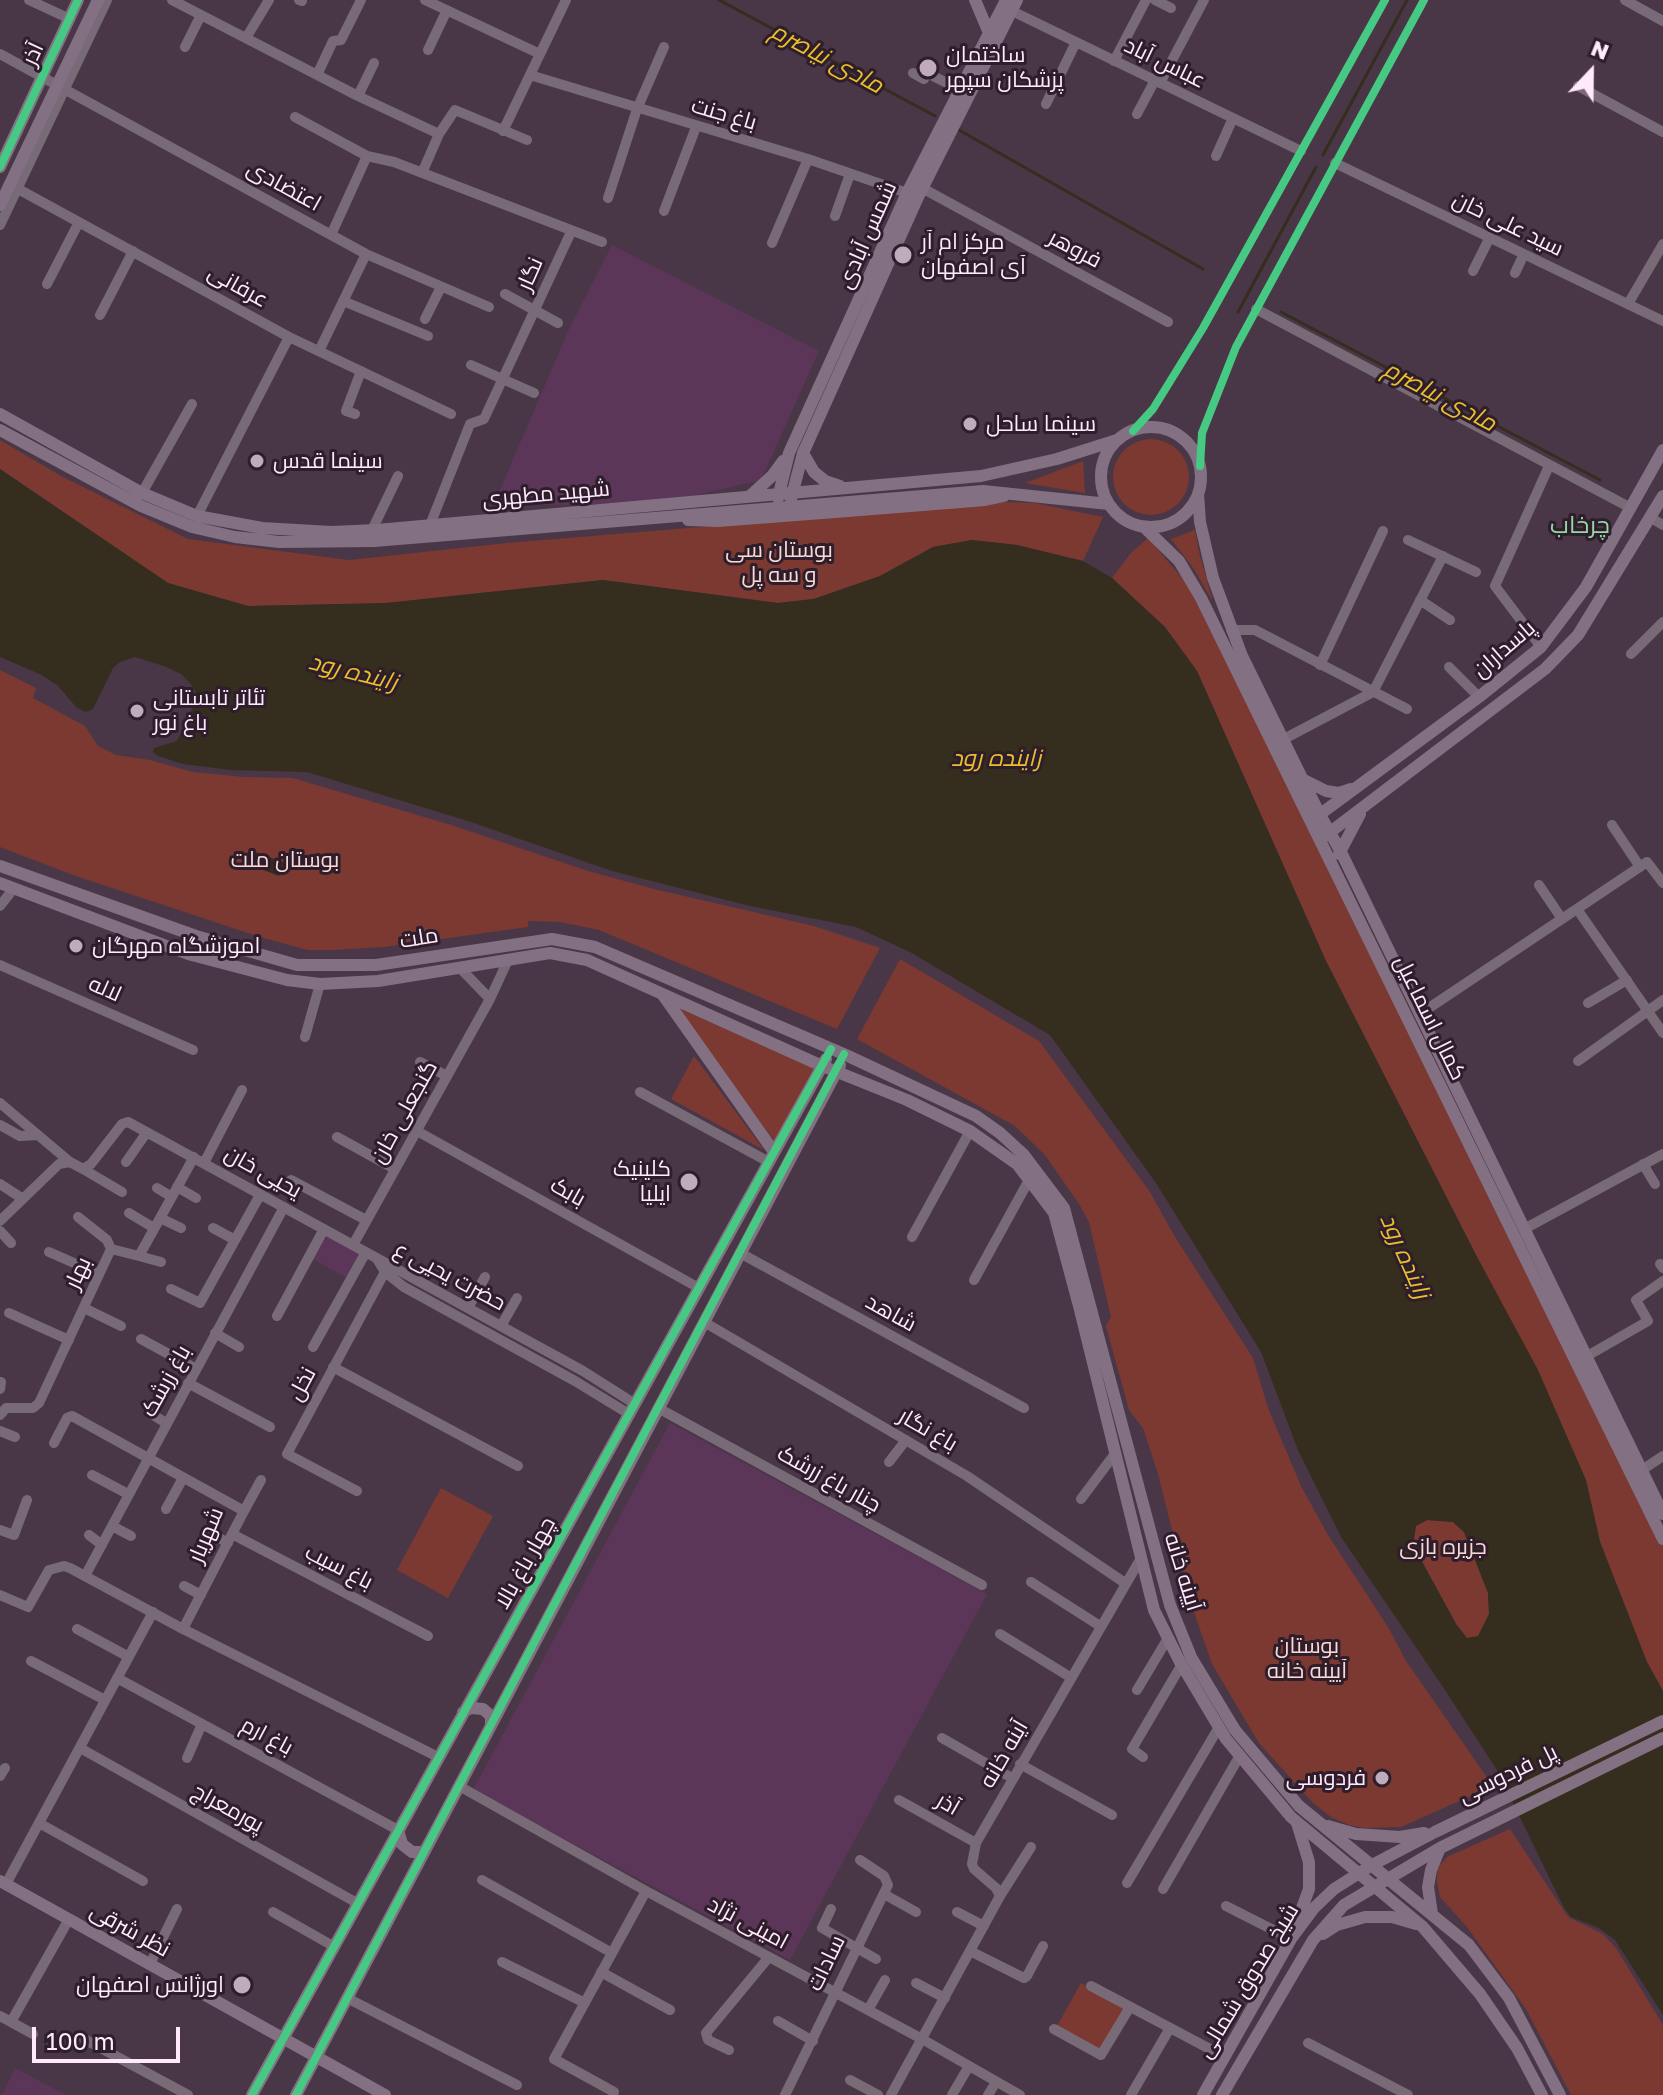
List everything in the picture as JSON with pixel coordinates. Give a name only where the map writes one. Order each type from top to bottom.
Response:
[{"type":"main road","name":"آذر","points":[[0,167],[78,0]]},
{"type":"main road","name":"آذر","points":[[0,205],[13,186],[61,86],[98,0]]},
{"type":"main road","points":[[975,0],[989,33]]},
{"type":"main road","name":"عباس آباد","points":[[989,0],[1010,4]]},
{"type":"main road","name":"شمس آبادی","points":[[880,269],[907,193],[989,33],[1010,4]]},
{"type":"main road","name":"شمس آبادی","points":[[784,499],[796,453],[880,269],[1010,4]]},
{"type":"main road","name":"شهید مطهری","points":[[0,414],[142,493],[197,516],[262,528],[331,532],[372,530],[750,496],[784,499],[983,491],[1109,504]]},
{"type":"main road","points":[[1145,428],[1175,433],[1195,455],[1200,472],[1198,494],[1189,509],[1177,520],[1161,526],[1144,527],[1124,519],[1109,504],[1101,484],[1101,467],[1106,453],[1117,440],[1133,431],[1145,428]]},
{"type":"main road","name":"شهید مطهری","points":[[0,430],[141,506],[192,527],[235,537],[328,543],[673,515],[847,488],[981,476],[1057,459],[1117,440]]},
{"type":"main road","name":"پاسداران","points":[[1314,819],[1479,697],[1541,647],[1586,587],[1663,450]]},
{"type":"main road","points":[[750,496],[796,453],[825,481],[847,488]]},
{"type":"main road","points":[[673,515],[689,520],[718,521],[985,500],[1014,493]]},
{"type":"main road","name":"کمال اسماعیل","points":[[1198,494],[1200,522],[1213,578],[1231,630],[1302,779],[1319,840],[1409,1021],[1520,1231]]},
{"type":"main road","name":"پاسداران","points":[[1319,840],[1545,669],[1578,635],[1657,522],[1663,498]]},
{"type":"main road","name":"کمال اسماعیل","points":[[1144,527],[1179,561],[1189,577],[1314,819],[1330,832],[1341,852],[1636,1473],[1663,1539]]},
{"type":"main road","points":[[1370,778],[1371,790],[1383,794]]},
{"type":"main road","points":[[1302,779],[1326,791],[1339,793],[1357,787]]},
{"type":"main road","points":[[1330,860],[1341,852],[1363,808]]},
{"type":"main road","name":"ملت","points":[[0,866],[196,936],[297,965],[376,965],[552,939],[595,947],[838,1052]]},
{"type":"main road","name":"ملت","points":[[0,883],[188,954],[287,980],[320,984],[378,981],[550,953],[587,960],[829,1068]]},
{"type":"main road","points":[[663,995],[772,1157]]},
{"type":"main road","points":[[1409,1021],[1420,1014]]},
{"type":"main road","name":"چهار باغ بالا","points":[[252,2095],[650,1373],[772,1157],[838,1052]]},
{"type":"main road","name":"آیینه خانه","points":[[838,1052],[976,1116],[1024,1155],[1064,1208],[1170,1605],[1191,1657],[1235,1730],[1299,1806],[1469,1945],[1501,1988],[1560,2095]]},
{"type":"main road","name":"چهار باغ بالا","points":[[296,2095],[827,1088],[829,1068]]},
{"type":"main road","name":"آیینه خانه","points":[[829,1068],[907,1100],[970,1131],[1017,1164],[1054,1213],[1154,1610],[1182,1664],[1239,1757],[1297,1823],[1422,1926],[1485,2002],[1517,2048],[1542,2095]]},
{"type":"main road","points":[[827,1088],[856,1079]]},
{"type":"main road","points":[[662,1354],[671,1366],[681,1365]]},
{"type":"main road","points":[[650,1373],[662,1375],[668,1385]]},
{"type":"main road","name":"کمال اسماعیل","points":[[1636,1473],[1663,1514]]},
{"type":"main road","points":[[463,1712],[471,1708],[483,1709],[491,1716],[491,1724]]},
{"type":"main road","name":"پل فردوسی","points":[[1372,1865],[1663,1721]]},
{"type":"main road","name":"پل فردوسی","points":[[1387,1878],[1440,1848],[1663,1738]]},
{"type":"main road","points":[[1291,1939],[1309,1889],[1309,1862],[1297,1823]]},
{"type":"main road","points":[[1318,1823],[1356,1834],[1400,1837],[1435,1832]]},
{"type":"main road","points":[[398,1830],[402,1844],[412,1852],[424,1852]]},
{"type":"main road","points":[[1432,1914],[1428,1887],[1440,1848]]},
{"type":"main road","name":"شیخ صدوق شمالی","points":[[1203,2095],[1291,1939],[1320,1902],[1372,1865]]},
{"type":"main road","name":"شیخ صدوق شمالی","points":[[1222,2095],[1313,1940],[1344,1905],[1387,1878]]},
{"type":"main road","name":"نظر شرقی","points":[[3,1882],[385,2095]]},
{"type":"main road","points":[[1313,1940],[1337,1925],[1365,1917],[1392,1917],[1422,1926]]},
{"type":"main road","points":[[1485,2002],[1490,1992],[1501,1988]]},
{"type":"street","points":[[29,0],[70,19]]},
{"type":"street","name":"آذر","points":[[61,86],[107,0]]},
{"type":"street","points":[[172,0],[439,134]]},
{"type":"street","points":[[246,38],[269,0]]},
{"type":"street","points":[[317,75],[333,41],[341,40],[361,0]]},
{"type":"street","points":[[425,0],[540,54]]},
{"type":"street","points":[[503,131],[566,0]]},
{"type":"street","points":[[1114,61],[1146,0]]},
{"type":"street","points":[[1155,0],[1171,8]]},
{"type":"street","points":[[1137,114],[1204,0]]},
{"type":"street","points":[[1625,0],[1663,21]]},
{"type":"street","name":"عباس آباد","points":[[1010,4],[1076,42],[1301,151]]},
{"type":"street","points":[[428,50],[447,10]]},
{"type":"street","points":[[185,47],[201,15]]},
{"type":"street","points":[[1046,104],[1076,42]]},
{"type":"street","points":[[608,198],[637,109],[664,47]]},
{"type":"street","name":"اعتضادی","points":[[0,54],[366,254],[489,307]]},
{"type":"street","points":[[358,96],[374,63]]},
{"type":"street","points":[[913,73],[924,79],[927,73],[959,89]]},
{"type":"street","name":"باغ جنت","points":[[530,75],[808,159],[907,193]]},
{"type":"street","points":[[1578,86],[1663,132]]},
{"type":"street","points":[[422,173],[439,134],[455,110],[527,140]]},
{"type":"street","points":[[295,117],[367,156],[422,173],[602,242]]},
{"type":"street","points":[[1216,156],[1233,118]]},
{"type":"street","points":[[664,211],[696,127]]},
{"type":"street","points":[[331,235],[367,156]]},
{"type":"street","points":[[772,243],[808,159]]},
{"type":"street","name":"سید علی خان","points":[[1335,163],[1663,321]]},
{"type":"street","points":[[835,216],[850,174]]},
{"type":"street","name":"آذر","points":[[0,225],[13,186]]},
{"type":"street","name":"عرفانی","points":[[13,186],[289,337],[451,414]]},
{"type":"street","name":"فروهر","points":[[922,188],[1168,322]]},
{"type":"street","points":[[47,284],[79,222]]},
{"type":"street","name":"نگار","points":[[430,525],[470,424],[484,419],[571,232]]},
{"type":"street","points":[[1473,271],[1490,237]]},
{"type":"street","points":[[1628,304],[1663,244]]},
{"type":"street","points":[[100,315],[133,251]]},
{"type":"street","points":[[319,351],[366,254]]},
{"type":"street","points":[[1515,273],[1524,254]]},
{"type":"street","points":[[425,319],[441,287]]},
{"type":"street","points":[[505,294],[558,323]]},
{"type":"street","points":[[343,301],[428,336]]},
{"type":"street","points":[[1256,309],[1629,507]]},
{"type":"street","points":[[197,516],[289,337]]},
{"type":"street","points":[[471,365],[534,393]]},
{"type":"street","points":[[355,414],[346,411],[361,371]]},
{"type":"street","points":[[142,493],[192,404]]},
{"type":"street","points":[[1541,647],[1495,586],[1549,466]]},
{"type":"street","points":[[372,530],[398,476]]},
{"type":"street","points":[[1320,665],[1383,531]]},
{"type":"street","points":[[1408,540],[1476,572]]},
{"type":"street","points":[[1282,740],[1373,692],[1443,556]]},
{"type":"street","points":[[1420,600],[1450,620]]},
{"type":"street","points":[[1631,654],[1663,622]]},
{"type":"street","points":[[1231,630],[1255,630],[1407,709]]},
{"type":"street","points":[[1449,667],[1479,697]]},
{"type":"street","points":[[1612,825],[1640,867]]},
{"type":"street","points":[[1420,1014],[1647,862],[1663,883]]},
{"type":"street","points":[[1539,885],[1562,919]]},
{"type":"street","points":[[0,906],[14,888]]},
{"type":"street","points":[[1577,909],[1663,1033]]},
{"type":"street","name":"گنجعلی خان","points":[[353,1245],[490,999],[508,960]]},
{"type":"street","name":"لاله","points":[[0,965],[193,1050]]},
{"type":"street","points":[[460,968],[490,999]]},
{"type":"street","points":[[1588,1003],[1627,980]]},
{"type":"street","points":[[305,1037],[320,984]]},
{"type":"street","points":[[1578,1061],[1663,1000]]},
{"type":"street","points":[[420,1062],[447,1076]]},
{"type":"street","points":[[139,1256],[175,1192],[199,1160],[242,1090]]},
{"type":"street","points":[[640,1092],[772,1157]]},
{"type":"street","points":[[0,1103],[70,1162],[122,1192]]},
{"type":"street","name":"یحیی خان","points":[[83,1169],[91,1164],[122,1124],[128,1122],[377,1259]]},
{"type":"street","points":[[0,1125],[20,1136],[38,1135]]},
{"type":"street","name":"بابک","points":[[417,1131],[699,1288]]},
{"type":"street","points":[[912,1237],[970,1131]]},
{"type":"street","points":[[126,1162],[147,1132]]},
{"type":"street","points":[[337,1137],[395,1169]]},
{"type":"street","points":[[1520,1231],[1663,1154]]},
{"type":"street","points":[[0,1221],[59,1164],[70,1162]]},
{"type":"street","points":[[1643,1164],[1655,1184]]},
{"type":"street","points":[[291,1180],[366,1220]]},
{"type":"street","points":[[974,1280],[1029,1180]]},
{"type":"street","points":[[0,1184],[23,1199]]},
{"type":"street","points":[[157,1188],[196,1198]]},
{"type":"street","points":[[171,1289],[200,1303],[260,1195]]},
{"type":"street","name":"باغ زرشک","points":[[85,1576],[284,1207]]},
{"type":"street","points":[[129,1213],[181,1228]]},
{"type":"street","points":[[78,1217],[107,1240],[111,1249]]},
{"type":"street","points":[[213,1228],[235,1240]]},
{"type":"street","points":[[277,1316],[324,1229]]},
{"type":"street","points":[[0,1231],[11,1243]]},
{"type":"street","name":"بهار","points":[[2,1410],[33,1408],[39,1403],[111,1249],[161,1262]]},
{"type":"street","points":[[49,1252],[99,1274]]},
{"type":"street","points":[[313,1347],[366,1252]]},
{"type":"street","name":"شاهد","points":[[740,1253],[1024,1408]]},
{"type":"street","name":"حضرت یحیی ع","points":[[377,1259],[404,1287],[632,1409]]},
{"type":"street","name":"حضرت یحیی ع","points":[[387,1268],[583,1371],[632,1409]]},
{"type":"street","name":"نخل","points":[[357,1491],[287,1454],[387,1268]]},
{"type":"street","points":[[468,1308],[485,1277]]},
{"type":"street","points":[[1582,1359],[1648,1321],[1636,1300],[1663,1281]]},
{"type":"street","points":[[501,1326],[517,1298]]},
{"type":"street","points":[[84,1308],[121,1326]]},
{"type":"street","points":[[9,1313],[69,1340]]},
{"type":"street","name":"باغ نگار","points":[[704,1322],[967,1476],[1125,1583]]},
{"type":"street","points":[[215,1333],[239,1347]]},
{"type":"street","points":[[141,1339],[196,1369]]},
{"type":"street","points":[[333,1367],[518,1466]]},
{"type":"street","points":[[188,1383],[270,1427]]},
{"type":"street","name":"چنار باغ زرشک","points":[[658,1408],[982,1585]]},
{"type":"street","points":[[150,1413],[166,1423]]},
{"type":"street","name":"شهریار","points":[[54,1443],[67,1418],[72,1416],[244,1511],[183,1629]]},
{"type":"street","points":[[0,1431],[15,1437]]},
{"type":"street","points":[[889,1462],[906,1440]]},
{"type":"street","points":[[1081,1499],[1114,1455]]},
{"type":"street","points":[[1636,1473],[1663,1456]]},
{"type":"street","points":[[92,1475],[128,1494]]},
{"type":"street","points":[[166,1509],[183,1478]]},
{"type":"street","points":[[244,1511],[261,1480]]},
{"type":"street","points":[[0,1530],[14,1535],[27,1500]]},
{"type":"street","points":[[112,1526],[131,1536]]},
{"type":"street","name":"باغ سیب","points":[[207,1531],[230,1538],[428,1636]]},
{"type":"street","points":[[89,1535],[102,1545]]},
{"type":"street","name":"آینه خانه","points":[[976,1843],[1141,1558]]},
{"type":"street","points":[[0,1595],[28,1607],[49,1570],[64,1566],[438,1757]]},
{"type":"street","points":[[1031,1582],[1100,1626]]},
{"type":"street","points":[[184,1586],[201,1595]]},
{"type":"street","points":[[3,1882],[39,1823],[153,1612]]},
{"type":"street","points":[[77,1629],[129,1657]]},
{"type":"street","points":[[1000,1634],[1070,1677]]},
{"type":"street","points":[[1137,1690],[1168,1638]]},
{"type":"street","points":[[31,1661],[105,1700]]},
{"type":"street","points":[[1143,1757],[1132,1749],[1182,1664]]},
{"type":"street","name":"باغ ارم","points":[[117,1678],[398,1830]]},
{"type":"street","points":[[187,1758],[202,1724]]},
{"type":"street","points":[[1127,1883],[1219,1727]]},
{"type":"street","points":[[942,1738],[1012,1778]]},
{"type":"street","name":"پورمعراج","points":[[80,1748],[357,1903]]},
{"type":"street","points":[[1163,1889],[1239,1757]]},
{"type":"street","points":[[1020,1764],[1112,1815]]},
{"type":"street","name":"امینی نژاد","points":[[459,1786],[1020,2095]]},
{"type":"street","name":"آذر","points":[[899,1800],[976,1843]]},
{"type":"street","points":[[39,1823],[143,1881]]},
{"type":"street","points":[[976,1843],[974,1869],[996,1888],[1000,1896]]},
{"type":"street","points":[[908,2095],[893,2091],[1000,1896],[1009,1887],[1031,1847]]},
{"type":"street","points":[[860,1860],[884,1876],[888,1885],[884,1894],[916,1912]]},
{"type":"street","points":[[482,1880],[612,1953]]},
{"type":"street","points":[[614,2092],[554,2059],[646,1891]]},
{"type":"street","name":"سادات","points":[[785,2095],[884,1894]]},
{"type":"street","points":[[1226,1906],[1291,1939]]},
{"type":"street","points":[[150,1964],[177,1909]]},
{"type":"street","points":[[831,1909],[822,1928],[876,1959]]},
{"type":"street","points":[[273,1912],[333,1946]]},
{"type":"street","points":[[957,1912],[984,1926]]},
{"type":"street","points":[[11,2022],[69,1919]]},
{"type":"street","points":[[970,1951],[1024,1978],[1043,1946]]},
{"type":"street","points":[[729,2050],[708,2040],[706,2033],[769,1957]]},
{"type":"street","points":[[502,1962],[585,2003]]},
{"type":"street","points":[[601,1972],[670,2010]]},
{"type":"street","points":[[868,2010],[885,1980]]},
{"type":"street","points":[[916,1983],[945,1998]]},
{"type":"street","points":[[1091,1986],[1225,2057]]},
{"type":"street","points":[[347,1998],[517,2085]]},
{"type":"street","points":[[1054,2029],[1101,2055],[1130,2007]]},
{"type":"street","points":[[0,2016],[33,2034]]},
{"type":"street","points":[[778,2021],[813,2041]]},
{"type":"street","points":[[1131,2095],[1170,2028]]},
{"type":"street","points":[[84,2039],[188,2095]]},
{"type":"street","points":[[1308,2043],[1408,2095]]},
{"type":"street","points":[[952,2095],[969,2066]]},
{"type":"street","points":[[850,2080],[878,2095]]},
{"type":"street","points":[[988,2095],[996,2082]]},
{"type":"shaded area","points":[[612,245],[819,351],[761,480],[663,503],[493,506],[569,329]]},
{"type":"shaded area","points":[[326,1234],[361,1252],[347,1278],[313,1259]]},
{"type":"shaded area","points":[[670,1423],[987,1594],[790,1960],[473,1790]]},
{"type":"shaded area","points":[[15,2068],[66,2095],[2,2095]]},
{"type":"green space","points":[[1151,439],[1165,442],[1178,450],[1186,463],[1189,477],[1186,491],[1178,504],[1165,512],[1151,515],[1137,512],[1124,504],[1116,491],[1113,477],[1116,463],[1124,450],[1137,442]]},
{"type":"green space","name":"بوستان سی و سه پل","points":[[0,440],[61,476],[188,539],[349,560],[507,543],[1004,502],[1035,503],[1103,517],[1083,561],[1017,545],[972,540],[933,547],[880,576],[813,599],[778,603],[603,580],[386,603],[248,606],[168,583],[0,469]]},
{"type":"green space","points":[[1083,461],[1085,493],[1025,483]]},
{"type":"green space","points":[[1195,530],[1213,602],[1194,569],[1171,539]]},
{"type":"green space","points":[[1148,538],[1188,585],[1663,1544],[1663,1691],[1647,1662],[1600,1542],[1586,1480],[1475,1253],[1326,961],[1197,671],[1165,627],[1112,578],[1131,553]]},
{"type":"green space","name":"بوستان ملت","points":[[0,670],[36,688],[33,698],[85,726],[98,746],[116,755],[150,760],[193,772],[293,778],[451,825],[588,871],[814,926],[880,948],[837,1029],[599,930],[560,922],[528,921],[528,927],[384,947],[334,950],[308,950],[260,937],[73,875],[0,847]]},
{"type":"green space","name":"بوستان آیینه خانه","points":[[900,959],[1039,1041],[1150,1192],[1175,1237],[1253,1358],[1268,1408],[1301,1486],[1328,1535],[1388,1627],[1406,1661],[1493,1786],[1401,1827],[1364,1828],[1331,1817],[1313,1803],[1259,1743],[1212,1664],[1189,1598],[1158,1474],[1143,1428],[1129,1410],[1106,1326],[1111,1317],[1089,1222],[1079,1204],[1045,1155],[1015,1126],[857,1039]]},
{"type":"green space","points":[[676,1007],[814,1068],[775,1142]]},
{"type":"green space","points":[[694,1056],[764,1150],[671,1099]]},
{"type":"green space","points":[[441,1488],[493,1516],[448,1598],[397,1570]]},
{"type":"green space","name":"جزیره بازی","points":[[1427,1520],[1453,1522],[1464,1532],[1488,1593],[1489,1614],[1478,1637],[1467,1638],[1456,1624],[1413,1545],[1416,1526]]},
{"type":"green space","points":[[1510,1829],[1568,1917],[1603,1934],[1616,1948],[1663,2025],[1663,2095],[1571,2095],[1526,2009],[1467,1927],[1440,1897],[1438,1868],[1447,1857]]},
{"type":"green space","points":[[1081,1983],[1126,2008],[1101,2051],[1057,2026]]},
{"type":"water","name":"زاینده رود","points":[[0,469],[168,583],[248,606],[386,603],[603,580],[778,603],[814,599],[880,576],[933,547],[972,540],[1017,545],[1083,561],[1112,578],[1165,627],[1197,671],[1326,961],[1538,1370],[1586,1480],[1600,1542],[1647,1662],[1663,1691],[1663,2015],[1615,1940],[1599,1928],[1571,1917],[1564,1908],[1497,1770],[1341,1537],[1298,1450],[1261,1352],[1156,1183],[1050,1035],[910,952],[856,927],[750,906],[612,871],[468,821],[307,772],[231,770],[183,764],[158,756],[153,752],[154,748],[177,741],[195,703],[196,693],[181,674],[164,666],[135,657],[120,662],[113,668],[93,709],[86,712],[77,708],[58,686],[42,675],[0,657]],"holes":[[[1427,1520],[1453,1522],[1464,1532],[1488,1593],[1489,1614],[1478,1636],[1467,1638],[1456,1624],[1413,1545],[1416,1526]]]},
{"type":"water","points":[[253,851],[285,863],[279,876],[248,864]]},
{"type":"waterway","name":"مادی نیاصرم","points":[[719,0],[935,116]]},
{"type":"waterway","points":[[1323,155],[1407,0]]},
{"type":"waterway","name":"مادی نیاصرم","points":[[959,130],[1203,269]]},
{"type":"waterway","points":[[1238,312],[1316,167]]},
{"type":"waterway","name":"مادی نیاصرم","points":[[1281,312],[1600,480]]},
{"type":"cycle path","points":[[0,167],[78,0]]},
{"type":"cycle path","points":[[1133,431],[1153,409],[1203,328],[1385,0]]},
{"type":"cycle path","points":[[1200,466],[1202,433],[1236,347],[1424,0]]},
{"type":"cycle path","points":[[252,2095],[831,1049]]},
{"type":"cycle path","points":[[296,2095],[844,1054]]},
{"type":"place","name":"ساختمان پزشکان سپهر","points":[[928,68]]},
{"type":"place","name":"مرکز ام آر آی اصفهان","points":[[903,255]]},
{"type":"place","name":"سینما ساحل","points":[[970,424]]},
{"type":"place","name":"سینما قدس","points":[[257,461]]},
{"type":"place","name":"تئاتر تابستانی باغ نور","points":[[137,711]]},
{"type":"place","name":"اموزشگاه مهرگان","points":[[76,946]]},
{"type":"place","name":"کلینیک ایلیا","points":[[689,1182]]},
{"type":"place","name":"فردوسی","points":[[1382,1778]]},
{"type":"place","name":"اورژانس اصفهان","points":[[242,1985]]},
{"type":"district","name":"چرخاب","points":[[1580,525]]}]
